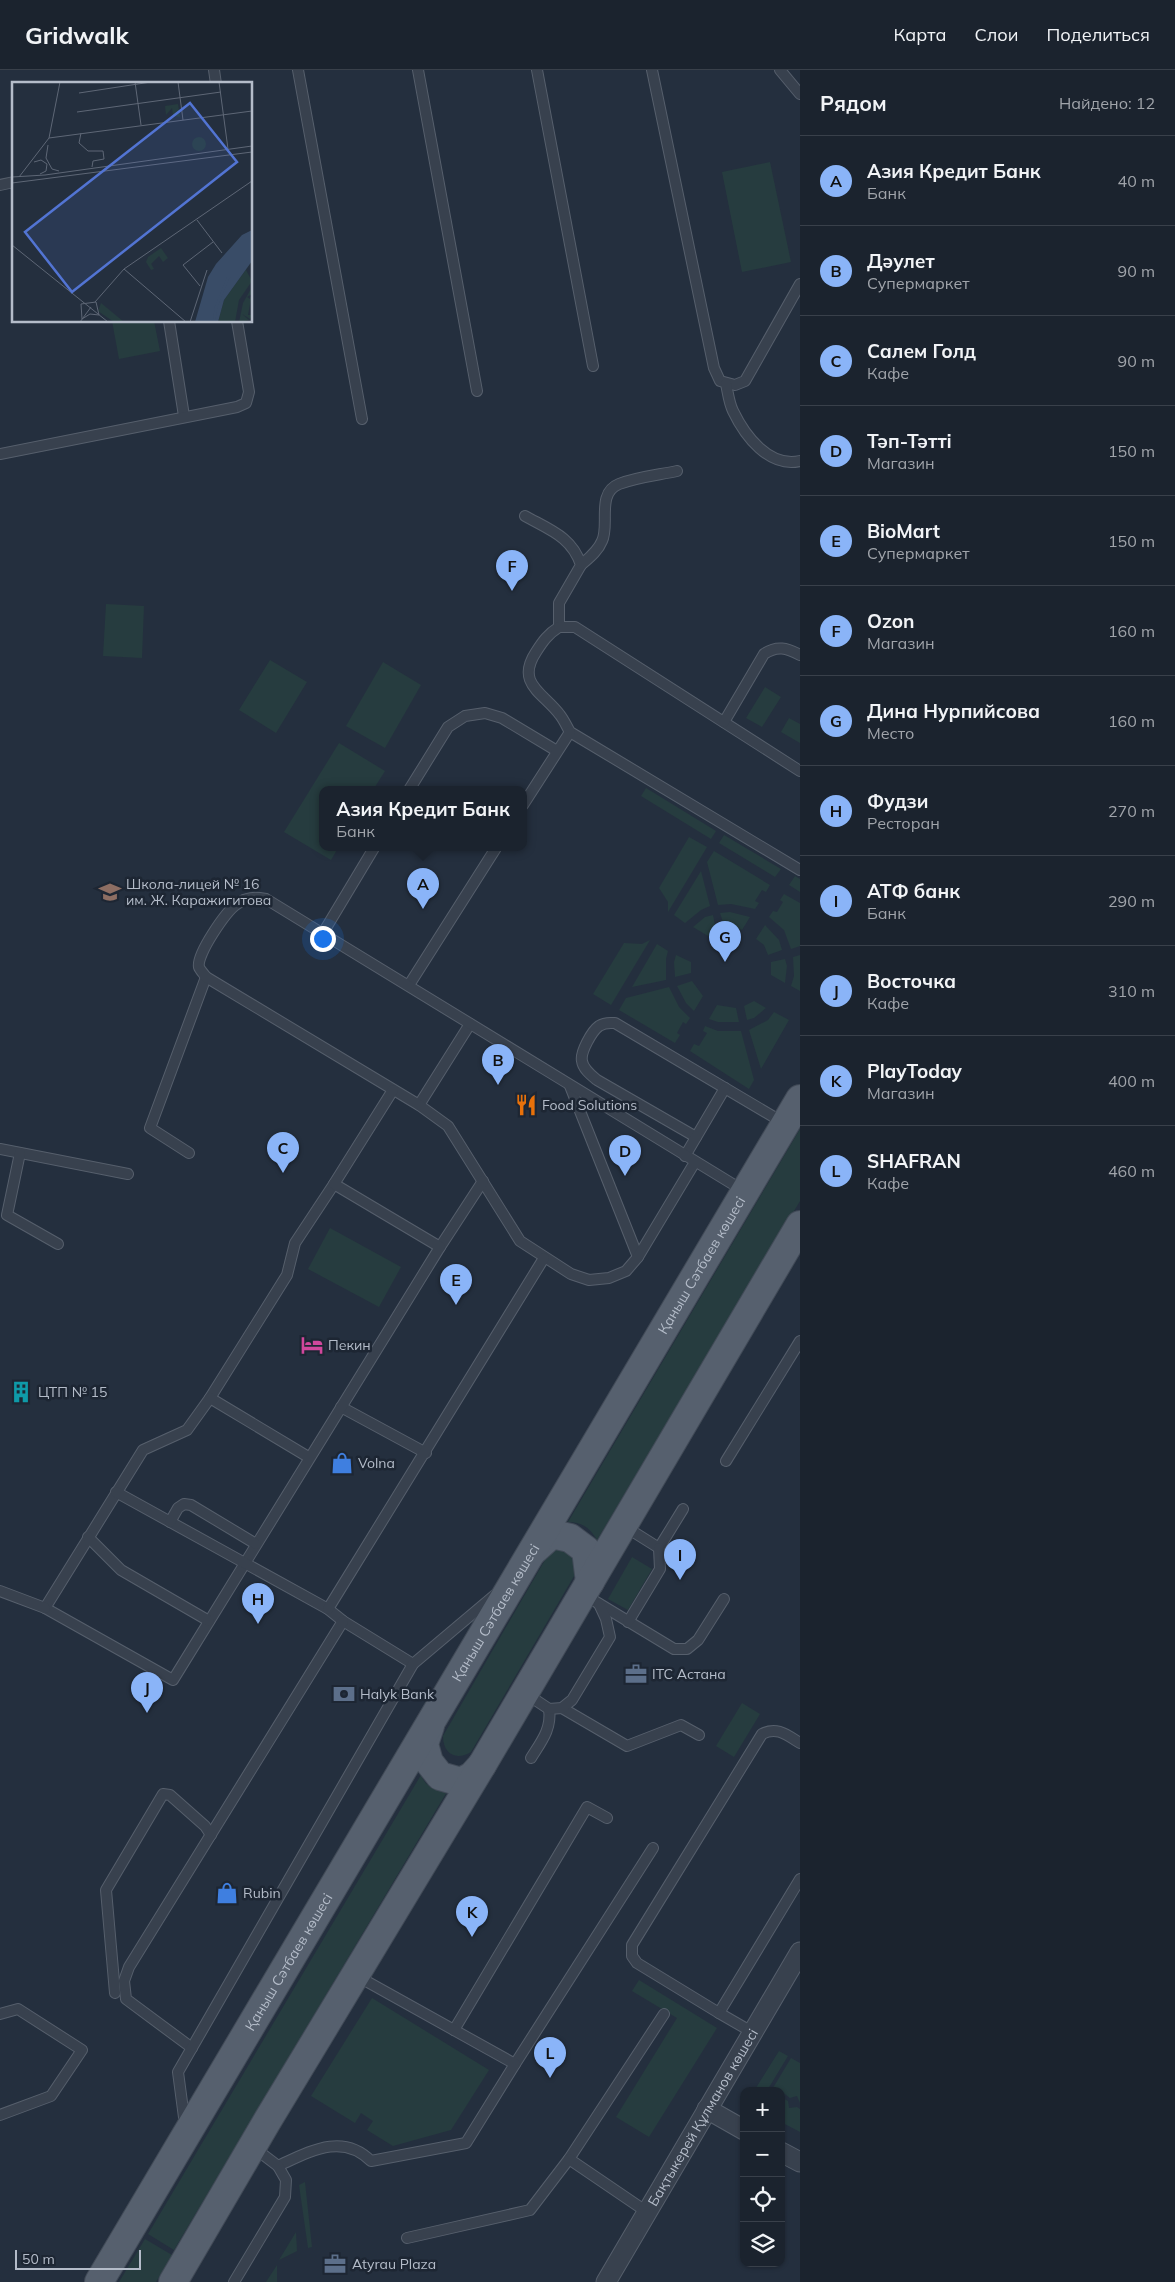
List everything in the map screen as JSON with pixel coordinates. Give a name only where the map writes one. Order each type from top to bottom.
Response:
[{"type":"main road","name":"Қаныш Сәтбаев көшесі","points":[[99,2282],[800,1099]]},
{"type":"main road","points":[[173,2282],[524,1693],[590,1593],[623,1525],[800,1225]]},
{"type":"main road","points":[[531,1553],[552,1534],[570,1538],[586,1550],[590,1593]]},
{"type":"main road","points":[[433,1717],[424,1744],[430,1762],[440,1776],[461,1782],[472,1776],[482,1765]]},
{"type":"street","name":"Бақтыкерей Құлманов көшесі","points":[[606,2282],[800,1952]]},
{"type":"street","points":[[707,2109],[740,2128]]},
{"type":"street","points":[[785,2154],[800,2162]]},
{"type":"lane","points":[[298,70],[362,419]]},
{"type":"lane","points":[[418,70],[476,391]]},
{"type":"lane","points":[[537,70],[593,366]]},
{"type":"lane","points":[[652,70],[716,376],[726,384],[735,385],[745,381],[800,284]]},
{"type":"lane","points":[[780,70],[800,94]]},
{"type":"lane","points":[[169,322],[184,416]]},
{"type":"lane","points":[[0,454],[237,407],[246,403],[249,392],[237,322]]},
{"type":"lane","points":[[726,384],[733,410],[751,440],[772,458],[791,463],[800,461]]},
{"type":"lane","points":[[559,627],[559,602],[582,565],[597,550],[603,540],[605,504],[610,492],[617,485],[677,471]]},
{"type":"lane","points":[[525,516],[566,539],[577,551],[582,565]]},
{"type":"lane","points":[[800,771],[575,627],[559,627],[546,635],[530,660],[528,674],[535,690],[560,715],[570,732],[800,870]]},
{"type":"lane","points":[[724,722],[764,654],[770,650],[780,648],[800,655]]},
{"type":"lane","points":[[411,786],[448,727],[465,716],[484,713],[502,718],[557,751]]},
{"type":"lane","points":[[527,799],[570,732]]},
{"type":"lane","points":[[323,933],[372,851]]},
{"type":"lane","points":[[409,985],[494,851]]},
{"type":"lane","points":[[695,1162],[638,1257],[626,1271],[609,1278],[589,1280],[571,1274],[520,1242],[448,1126],[419,1105],[206,977],[199,967],[200,955],[226,914],[237,904],[252,897],[266,899],[745,1192]]},
{"type":"lane","points":[[189,1153],[150,1128],[206,977]]},
{"type":"lane","points":[[696,1136],[597,1080],[586,1070],[582,1060],[583,1051],[598,1026],[606,1022],[615,1023],[785,1124]]},
{"type":"lane","points":[[419,1105],[470,1024]]},
{"type":"lane","points":[[570,1086],[638,1257]]},
{"type":"lane","points":[[685,1156],[725,1088]]},
{"type":"lane","points":[[44,1608],[143,1450],[187,1430],[210,1398],[287,1275],[295,1243],[393,1090]]},
{"type":"lane","points":[[0,1149],[128,1174]]},
{"type":"lane","points":[[20,1153],[7,1214],[58,1244]]},
{"type":"lane","points":[[0,1591],[44,1608],[173,1680],[440,1248],[483,1182]]},
{"type":"lane","points":[[334,1184],[440,1248]]},
{"type":"lane","points":[[328,1609],[426,1453],[544,1258]]},
{"type":"lane","points":[[726,1461],[800,1341]]},
{"type":"lane","points":[[210,1398],[310,1458]]},
{"type":"lane","points":[[342,1407],[426,1453]]},
{"type":"lane","points":[[116,1492],[328,1609],[343,1621],[413,1664]]},
{"type":"lane","points":[[170,1522],[178,1508],[184,1504],[191,1505],[256,1544]]},
{"type":"lane","points":[[628,1622],[660,1569],[659,1548],[683,1509]]},
{"type":"lane","points":[[623,1525],[659,1548]]},
{"type":"lane","points":[[88,1537],[121,1570],[209,1620]]},
{"type":"lane","points":[[186,2133],[178,2072],[413,1664],[516,1577]]},
{"type":"lane","points":[[590,1593],[628,1622],[674,1649],[687,1649],[698,1640],[724,1599]]},
{"type":"lane","points":[[524,1693],[549,1709],[562,1708],[572,1700],[610,1637],[606,1619],[590,1593]]},
{"type":"lane","points":[[192,2048],[126,1999],[124,1981],[129,1967],[343,1621]]},
{"type":"lane","points":[[562,1708],[627,1746],[681,1724],[699,1735]]},
{"type":"lane","points":[[531,1758],[549,1728],[549,1709]]},
{"type":"lane","points":[[752,2032],[637,1963],[632,1956],[632,1945],[762,1734],[771,1729],[782,1732],[800,1743]]},
{"type":"lane","points":[[114,1993],[106,1890],[163,1794],[170,1795],[205,1826],[211,1835]]},
{"type":"lane","points":[[454,2030],[588,1807],[607,1818]]},
{"type":"lane","points":[[278,2166],[320,2148],[345,2146],[361,2151],[371,2161],[466,2143],[514,2064],[653,1848]]},
{"type":"lane","points":[[719,2013],[800,1879]]},
{"type":"lane","points":[[356,1975],[514,2064]]},
{"type":"lane","points":[[0,2014],[18,2009],[82,2050],[52,2096],[0,2115]]},
{"type":"lane","points":[[407,2238],[530,2210],[570,2159],[664,2014]]},
{"type":"lane","points":[[234,2282],[285,2197],[286,2180],[278,2166],[252,2147]]},
{"type":"lane","points":[[570,2159],[647,2212]]},
{"type":"green space","points":[[770,162],[791,262],[742,272],[722,172]]},
{"type":"green space","points":[[112,322],[154,322],[160,351],[119,359]]},
{"type":"green space","points":[[106,604],[144,606],[142,658],[103,656]]},
{"type":"green space","points":[[270,660],[307,682],[276,733],[239,710]]},
{"type":"green space","points":[[383,662],[421,685],[385,748],[346,726]]},
{"type":"green space","points":[[765,687],[781,697],[762,727],[746,718]]},
{"type":"green space","points":[[789,718],[800,724],[800,743],[781,732]]},
{"type":"green space","points":[[339,743],[385,771],[376,786],[319,786],[319,851],[336,851],[331,860],[284,832]]},
{"type":"green space","points":[[646,788],[716,831],[711,839],[641,796]]},
{"type":"green space","points":[[724,835],[781,869],[775,877],[719,843]]},
{"type":"green space","points":[[689,837],[707,847],[668,912],[668,902],[659,888]]},
{"type":"green space","points":[[714,851],[770,885],[766,892],[762,890],[755,901],[759,903],[755,909],[731,904],[718,905],[707,862]]},
{"type":"green space","points":[[701,871],[710,906],[701,910],[685,923],[674,915]]},
{"type":"green space","points":[[795,876],[800,879],[800,892],[789,885]]},
{"type":"green space","points":[[784,894],[800,903],[800,946],[791,949],[784,930],[769,917],[773,911],[777,912],[783,902],[780,900]]},
{"type":"green space","points":[[730,912],[750,917],[742,930],[734,927],[725,928],[720,913]]},
{"type":"green space","points":[[713,915],[716,930],[708,936],[693,927],[705,917]]},
{"type":"green space","points":[[765,925],[779,940],[782,950],[768,955],[764,945],[756,939]]},
{"type":"green space","points":[[650,940],[611,1005],[593,994],[624,943],[642,944]]},
{"type":"green space","points":[[657,944],[668,951],[666,980],[632,987]]},
{"type":"green space","points":[[676,955],[691,962],[691,973],[675,977],[674,962]]},
{"type":"green space","points":[[800,955],[800,991],[791,986],[794,976],[793,957]]},
{"type":"green space","points":[[785,959],[787,966],[785,983],[771,975],[771,962]]},
{"type":"green space","points":[[692,981],[703,996],[694,1011],[686,1003],[677,986]]},
{"type":"green space","points":[[669,987],[679,1007],[690,1018],[686,1024],[683,1022],[677,1033],[680,1035],[675,1043],[619,1010],[626,998]]},
{"type":"green space","points":[[754,1001],[766,1008],[754,1018],[747,1020],[744,1006]]},
{"type":"green space","points":[[717,1005],[736,1008],[739,1022],[718,1022],[709,1019]]},
{"type":"green space","points":[[774,1012],[789,1020],[761,1069],[749,1030],[768,1020]]},
{"type":"green space","points":[[705,1026],[718,1031],[741,1031],[754,1080],[749,1089],[690,1051],[694,1044],[699,1046],[707,1033],[703,1031]]},
{"type":"green space","points":[[800,1129],[800,1201],[597,1540],[585,1526],[568,1522]]},
{"type":"green space","points":[[330,1228],[401,1267],[379,1307],[308,1269]]},
{"type":"green space","points":[[556,1548],[565,1550],[577,1561],[577,1571],[471,1752],[460,1756],[451,1754],[445,1747],[443,1736],[549,1553]]},
{"type":"green space","points":[[632,1557],[652,1569],[628,1610],[608,1599]]},
{"type":"green space","points":[[742,1703],[760,1714],[734,1757],[716,1746]]},
{"type":"green space","points":[[421,1775],[432,1788],[448,1790],[174,2250],[148,2234]]},
{"type":"green space","points":[[639,1980],[717,2028],[649,2137],[616,2117],[677,2018],[632,1991]]},
{"type":"green space","points":[[372,1998],[489,2070],[451,2130],[393,2146],[367,2130],[373,2121],[361,2113],[355,2123],[311,2096]]},
{"type":"green space","points":[[779,2051],[788,2056],[769,2087],[756,2087]]},
{"type":"green space","points":[[791,2058],[800,2063],[800,2103],[797,2096],[790,2098],[785,2094],[785,2087],[774,2087]]},
{"type":"green space","points":[[785,2099],[788,2101],[789,2108],[797,2107],[800,2109],[800,2132],[785,2124]]},
{"type":"green space","points":[[305,2182],[312,2247],[308,2248],[299,2185]]},
{"type":"green space","points":[[296,2232],[297,2251],[279,2260]]},
{"type":"green space","points":[[145,2239],[172,2255],[156,2282],[119,2282]]},
{"type":"green space","points":[[277,2265],[277,2282],[266,2282]]},
{"type":"place","name":"Ozon","points":[[512,591]]},
{"type":"place","name":"Школа-лицей № 16 им. Ж. Каражигитова","points":[[110,892]]},
{"type":"place","name":"Азия Кредит Банк","points":[[423,909]]},
{"type":"place","name":"Дина Нурпийсова","points":[[725,962]]},
{"type":"place","name":"Дәулет","points":[[498,1085]]},
{"type":"place","name":"Food Solutions","points":[[526,1105]]},
{"type":"place","name":"Салем Голд","points":[[283,1173]]},
{"type":"place","name":"Тәп-Тәтті","points":[[625,1176]]},
{"type":"place","name":"BioMart","points":[[456,1305]]},
{"type":"place","name":"Пекин","points":[[312,1345]]},
{"type":"place","name":"ЦТП № 15","points":[[21,1392]]},
{"type":"place","name":"Volna","points":[[342,1463]]},
{"type":"place","name":"АТФ банк","points":[[680,1580]]},
{"type":"place","name":"Фудзи","points":[[258,1624]]},
{"type":"place","name":"ITC Астана","points":[[636,1674]]},
{"type":"place","name":"Halyk Bank","points":[[344,1694]]},
{"type":"place","name":"Восточка","points":[[147,1713]]},
{"type":"place","name":"Rubin","points":[[227,1893]]},
{"type":"place","name":"PlayToday","points":[[472,1937]]},
{"type":"place","name":"SHAFRAN","points":[[550,2078]]},
{"type":"place","name":"Atyrau Plaza","points":[[335,2264]]}]
